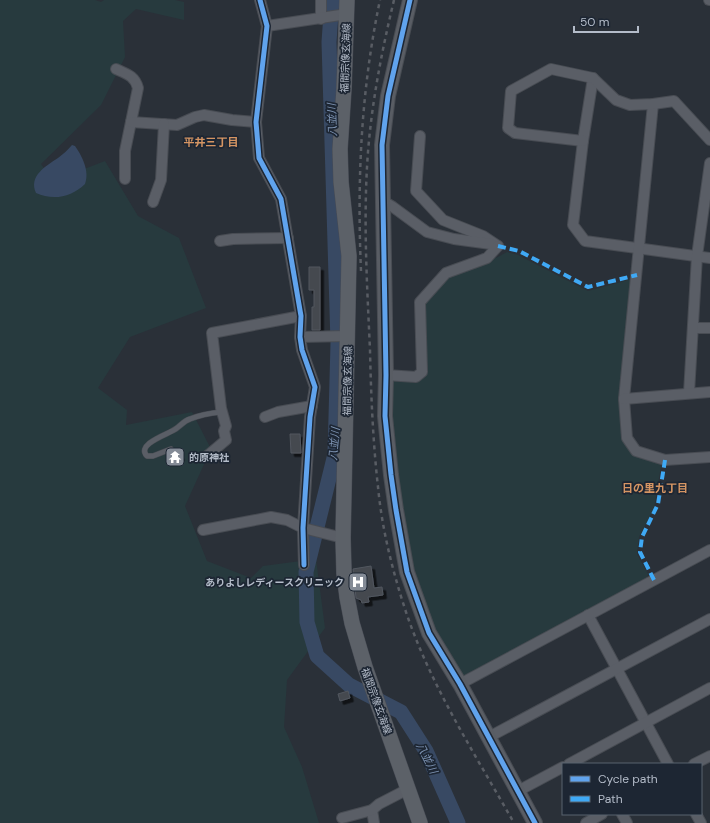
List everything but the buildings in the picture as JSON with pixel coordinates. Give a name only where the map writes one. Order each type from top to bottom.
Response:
[{"type":"main road","name":"福間宗像玄海線","points":[[345,10],[340,149],[341,182],[349,256],[344,336],[344,573],[352,622],[365,667],[420,823]]},
{"type":"street","points":[[321,0],[322,19]]},
{"type":"street","points":[[410,0],[388,96],[382,145],[386,375],[385,416],[391,475],[407,572],[429,633],[460,684],[535,823]]},
{"type":"street","points":[[257,1],[267,26],[256,122],[259,158],[280,199],[288,238],[300,316],[300,337],[302,350],[315,387],[310,417],[303,528],[304,565]]},
{"type":"street","points":[[267,26],[322,19],[345,10]]},
{"type":"street","points":[[116,69],[127,74],[136,81],[138,88],[125,151],[125,179]]},
{"type":"street","points":[[583,141],[515,133],[508,128],[511,90],[551,69],[593,78],[616,100],[630,105],[674,101],[710,140]]},
{"type":"street","points":[[593,78],[583,141],[573,225],[585,241],[639,250],[710,258]]},
{"type":"street","points":[[653,104],[624,399],[627,438],[636,451],[665,460],[710,457]]},
{"type":"street","points":[[131,122],[177,125],[195,117],[204,115],[232,120],[256,122]]},
{"type":"street","points":[[153,202],[161,180],[164,124]]},
{"type":"street","points":[[420,136],[416,191],[443,220],[483,236],[498,246]]},
{"type":"street","points":[[689,393],[694,328],[697,256],[708,195],[710,163]]},
{"type":"street","points":[[383,201],[393,206],[427,232],[454,239],[482,242],[498,246]]},
{"type":"street","points":[[220,242],[233,239],[288,238]]},
{"type":"street","points":[[386,375],[416,377],[422,372],[420,302],[446,272],[487,258],[498,246]]},
{"type":"street","points":[[207,456],[226,440],[224,431],[226,426],[221,412],[212,333],[300,316]]},
{"type":"street","points":[[694,328],[710,328]]},
{"type":"street","points":[[300,337],[344,336]]},
{"type":"street","points":[[624,399],[710,392]]},
{"type":"street","points":[[265,417],[278,412],[312,406]]},
{"type":"street","points":[[203,530],[271,517],[288,520],[303,528],[343,538]]},
{"type":"street","points":[[460,684],[710,550]]},
{"type":"street","points":[[588,615],[667,763]]},
{"type":"street","points":[[489,738],[710,619]]},
{"type":"street","points":[[570,763],[710,688]]},
{"type":"street","points":[[696,763],[710,756]]},
{"type":"street","points":[[518,791],[562,768]]},
{"type":"street","points":[[342,818],[372,810],[378,804],[408,789]]},
{"type":"street","points":[[372,810],[374,823]]},
{"type":"street","points":[[586,823],[600,815]]},
{"type":"lane","points":[[171,449],[153,456],[147,456],[145,454],[145,451],[151,442],[172,431],[185,421],[208,414],[221,412]]},
{"type":"green space","points":[[0,0],[95,0],[101,2],[104,0],[175,0],[184,2],[184,20],[136,9],[123,21],[125,57],[101,105],[41,164],[53,181],[105,161],[138,216],[179,238],[206,308],[130,337],[98,388],[127,410],[126,425],[192,412],[211,449],[185,506],[207,561],[251,578],[263,566],[316,559],[325,628],[287,680],[284,727],[302,767],[319,823],[0,823]]},
{"type":"green space","points":[[507,252],[518,255],[588,291],[632,279],[619,399],[624,439],[659,463],[661,466],[654,508],[639,537],[637,554],[648,574],[647,578],[465,677],[460,677],[430,624],[410,566],[395,470],[391,381],[396,378],[425,378],[424,303],[452,272],[498,257]]},
{"type":"water","points":[[72,145],[75,146],[83,159],[87,174],[85,184],[68,195],[49,197],[36,193],[34,181],[36,177],[48,164],[62,155]]},
{"type":"waterway","name":"八並川","points":[[332,0],[329,42],[338,343],[335,454],[306,572],[307,622],[317,656],[349,685],[401,712],[426,751],[458,823]]},
{"type":"railway","points":[[361,271],[360,169],[362,135],[368,67],[380,0]]},
{"type":"railway","points":[[394,0],[372,114],[368,152],[366,202],[366,251],[372,402],[380,503],[392,564],[415,637],[454,719],[514,823]]},
{"type":"marked path","points":[[498,246],[519,251],[588,287],[637,275]]},
{"type":"marked path","points":[[654,580],[640,552],[642,537],[658,504],[665,460]]},
{"type":"cycle path","points":[[260,0],[267,26],[256,122],[259,158],[281,199],[301,316],[300,337],[302,350],[315,387],[310,417],[303,528],[304,565]]},
{"type":"cycle path","points":[[410,0],[388,96],[382,145],[386,375],[385,416],[396,510],[407,572],[429,633],[460,684],[535,823]]},
{"type":"place","name":"的原神社","points":[[175,457]]},
{"type":"place","name":"ありよしレディースクリニック","points":[[358,582]]},
{"type":"district","name":"平井三丁目","points":[[211,142]]},
{"type":"district","name":"日の里九丁目","points":[[655,488]]}]
